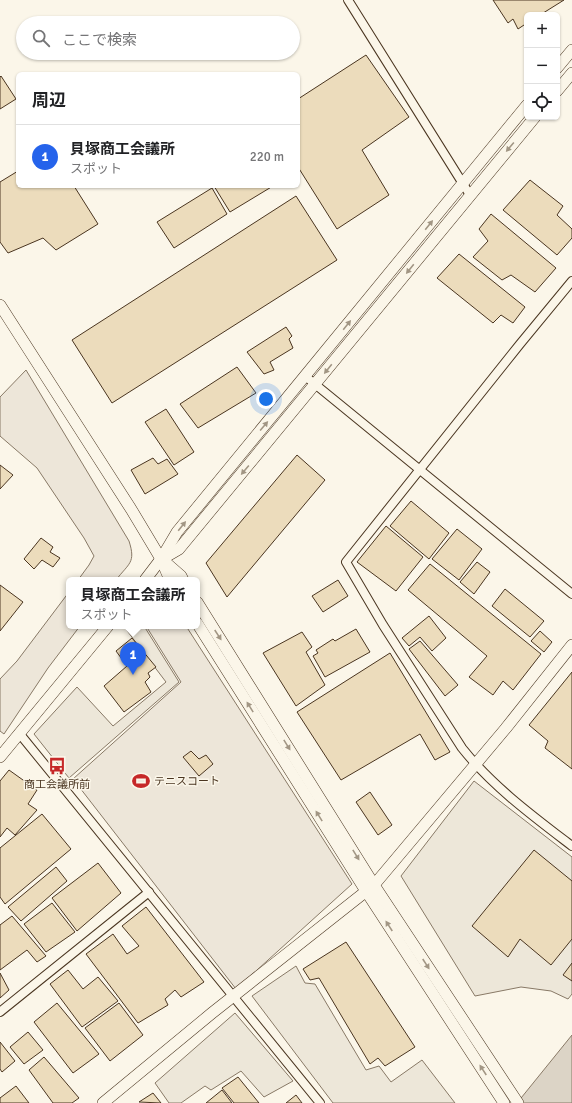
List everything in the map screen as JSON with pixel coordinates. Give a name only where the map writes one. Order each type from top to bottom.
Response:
[{"type":"street","points":[[348,0],[470,195]]},
{"type":"street","points":[[560,64],[572,50]]},
{"type":"street","points":[[560,87],[572,73]]},
{"type":"street","points":[[147,577],[161,559],[177,532],[524,109]]},
{"type":"street","points":[[161,559],[179,549],[532,120]]},
{"type":"street","points":[[572,281],[346,562],[383,625],[462,748],[475,764],[531,815],[572,846]]},
{"type":"street","points":[[0,305],[130,509],[161,559],[169,577]]},
{"type":"street","points":[[305,376],[572,594]]},
{"type":"street","points":[[161,559],[182,577]]},
{"type":"street","points":[[200,607],[370,888],[504,1103]]},
{"type":"street","points":[[200,628],[370,888],[517,1102]]},
{"type":"street","points":[[0,757],[106,629]]},
{"type":"street","points":[[103,1103],[370,888],[506,728],[572,645]]},
{"type":"street","points":[[19,733],[320,1103]]},
{"type":"street","points":[[0,1012],[149,892]]},
{"type":"shaded area","points":[[26,370],[129,541],[132,554],[131,559],[128,566],[119,577],[80,577],[94,556],[84,538],[37,468],[0,436],[0,397]]},
{"type":"shaded area","points":[[66,596],[66,629],[78,629],[48,668],[4,734],[0,731],[0,679],[17,661]]},
{"type":"shaded area","points":[[126,629],[146,629],[179,682],[69,778],[34,734],[77,687],[113,726],[166,682]]},
{"type":"shaded area","points":[[148,629],[188,629],[352,884],[236,989],[73,779],[181,682]]},
{"type":"shaded area","points":[[474,781],[572,857],[572,994],[568,999],[551,991],[521,987],[475,996],[401,876]]},
{"type":"shaded area","points":[[296,966],[305,983],[315,984],[366,1070],[379,1066],[391,1082],[422,1060],[455,1103],[333,1103],[252,996]]},
{"type":"shaded area","points":[[235,1013],[293,1081],[264,1097],[241,1071],[211,1090],[205,1086],[181,1103],[169,1103],[155,1083]]},
{"type":"shaded area","points":[[572,1035],[572,1103],[517,1103]]},
{"type":"building","points":[[493,0],[564,0],[545,12],[524,12],[524,25],[518,29],[513,19],[508,23]]},
{"type":"building","points":[[366,55],[409,117],[362,150],[389,195],[337,229],[300,170],[300,98]]},
{"type":"building","points":[[1,76],[16,99],[0,109],[0,77]]},
{"type":"building","points":[[16,172],[16,188],[75,188],[98,224],[56,250],[43,238],[8,253],[0,242],[0,182]]},
{"type":"building","points":[[530,180],[563,206],[557,215],[572,229],[572,238],[557,255],[503,210]]},
{"type":"building","points":[[212,188],[227,214],[174,248],[157,222]]},
{"type":"building","points":[[215,188],[270,188],[230,212]]},
{"type":"building","points":[[296,196],[337,260],[112,403],[72,340]]},
{"type":"building","points":[[491,214],[556,268],[535,292],[511,275],[502,280],[473,257],[488,241],[479,229]]},
{"type":"building","points":[[459,254],[525,307],[513,323],[501,315],[493,323],[437,278]]},
{"type":"building","points":[[286,327],[292,336],[289,339],[293,348],[270,362],[274,370],[264,374],[247,352]]},
{"type":"building","points":[[237,367],[256,393],[198,428],[180,404]]},
{"type":"building","points":[[166,409],[194,452],[174,465],[145,422]]},
{"type":"building","points":[[297,455],[325,480],[227,597],[206,563]]},
{"type":"building","points":[[153,458],[158,464],[167,459],[178,474],[145,494],[131,470]]},
{"type":"building","points":[[0,465],[13,475],[0,489]]},
{"type":"building","points":[[411,501],[449,533],[429,559],[390,526]]},
{"type":"building","points":[[386,526],[423,557],[396,591],[357,562]]},
{"type":"building","points":[[457,529],[482,549],[459,580],[432,559]]},
{"type":"building","points":[[41,538],[53,547],[50,552],[60,558],[53,567],[42,560],[34,569],[24,559]]},
{"type":"building","points":[[477,562],[490,572],[474,594],[460,582]]},
{"type":"building","points":[[430,564],[541,654],[513,690],[503,681],[493,695],[469,677],[487,656],[408,590]]},
{"type":"building","points":[[338,580],[348,596],[323,612],[312,596]]},
{"type":"building","points":[[0,585],[23,602],[0,631]]},
{"type":"building","points":[[505,589],[544,621],[530,637],[492,606]]},
{"type":"building","points":[[429,616],[446,638],[432,651],[420,637],[409,646],[402,638]]},
{"type":"building","points":[[356,629],[370,652],[325,677],[313,656],[318,653],[316,650],[333,639],[335,641]]},
{"type":"building","points":[[540,631],[552,642],[544,652],[531,641]]},
{"type":"building","points":[[302,632],[312,647],[306,652],[325,685],[296,706],[263,653]]},
{"type":"building","points":[[132,638],[156,667],[148,673],[150,677],[145,682],[151,692],[124,712],[104,686],[127,666],[116,651]]},
{"type":"building","points":[[420,641],[458,685],[445,696],[409,649]]},
{"type":"building","points":[[390,653],[450,752],[435,760],[420,734],[341,780],[297,712]]},
{"type":"building","points":[[572,672],[572,769],[545,748],[548,741],[529,725]]},
{"type":"building","points":[[191,751],[199,759],[206,755],[213,764],[199,776],[183,757]]},
{"type":"building","points":[[9,770],[37,790],[28,804],[37,810],[15,835],[7,828],[0,837],[0,781]]},
{"type":"building","points":[[370,792],[392,825],[378,835],[356,802]]},
{"type":"building","points":[[42,814],[71,849],[5,904],[0,897],[0,848]]},
{"type":"building","points":[[534,850],[572,881],[572,939],[551,965],[520,939],[508,957],[472,926]]},
{"type":"building","points":[[98,863],[121,893],[77,931],[52,898]]},
{"type":"building","points":[[56,867],[67,881],[21,921],[8,907]]},
{"type":"building","points":[[52,903],[75,932],[46,952],[24,924]]},
{"type":"building","points":[[146,907],[204,982],[181,997],[175,990],[165,999],[168,1005],[138,1023],[86,954],[113,934],[127,954],[139,946],[122,926]]},
{"type":"building","points":[[12,916],[46,956],[37,962],[27,950],[0,970],[0,925]]},
{"type":"building","points":[[346,942],[415,1047],[385,1066],[378,1058],[370,1064],[319,978],[310,980],[303,969]]},
{"type":"building","points":[[572,963],[572,981],[563,975]]},
{"type":"building","points":[[68,970],[83,989],[98,977],[118,1001],[82,1027],[50,984]]},
{"type":"building","points":[[0,973],[9,990],[0,998]]},
{"type":"building","points":[[57,1003],[99,1054],[73,1073],[34,1022]]},
{"type":"building","points":[[119,1003],[143,1035],[110,1061],[85,1028]]},
{"type":"building","points":[[28,1032],[43,1050],[24,1064],[10,1047]]},
{"type":"building","points":[[0,1042],[15,1061],[2,1072],[0,1069]]},
{"type":"building","points":[[44,1057],[79,1098],[72,1103],[53,1103],[29,1070]]},
{"type":"building","points":[[238,1077],[259,1103],[234,1103],[222,1088]]},
{"type":"building","points":[[16,1086],[29,1103],[0,1103],[0,1098]]},
{"type":"building","points":[[222,1090],[232,1103],[206,1103]]},
{"type":"building","points":[[153,1093],[161,1103],[139,1102]]},
{"type":"building","points":[[296,1095],[302,1103],[286,1103]]},
{"type":"place","name":"貝塚商工会議所","points":[[133,675]]},
{"type":"place","name":"商工会議所前","points":[[57,766]]},
{"type":"place","name":"テニスコート","points":[[141,781]]}]
